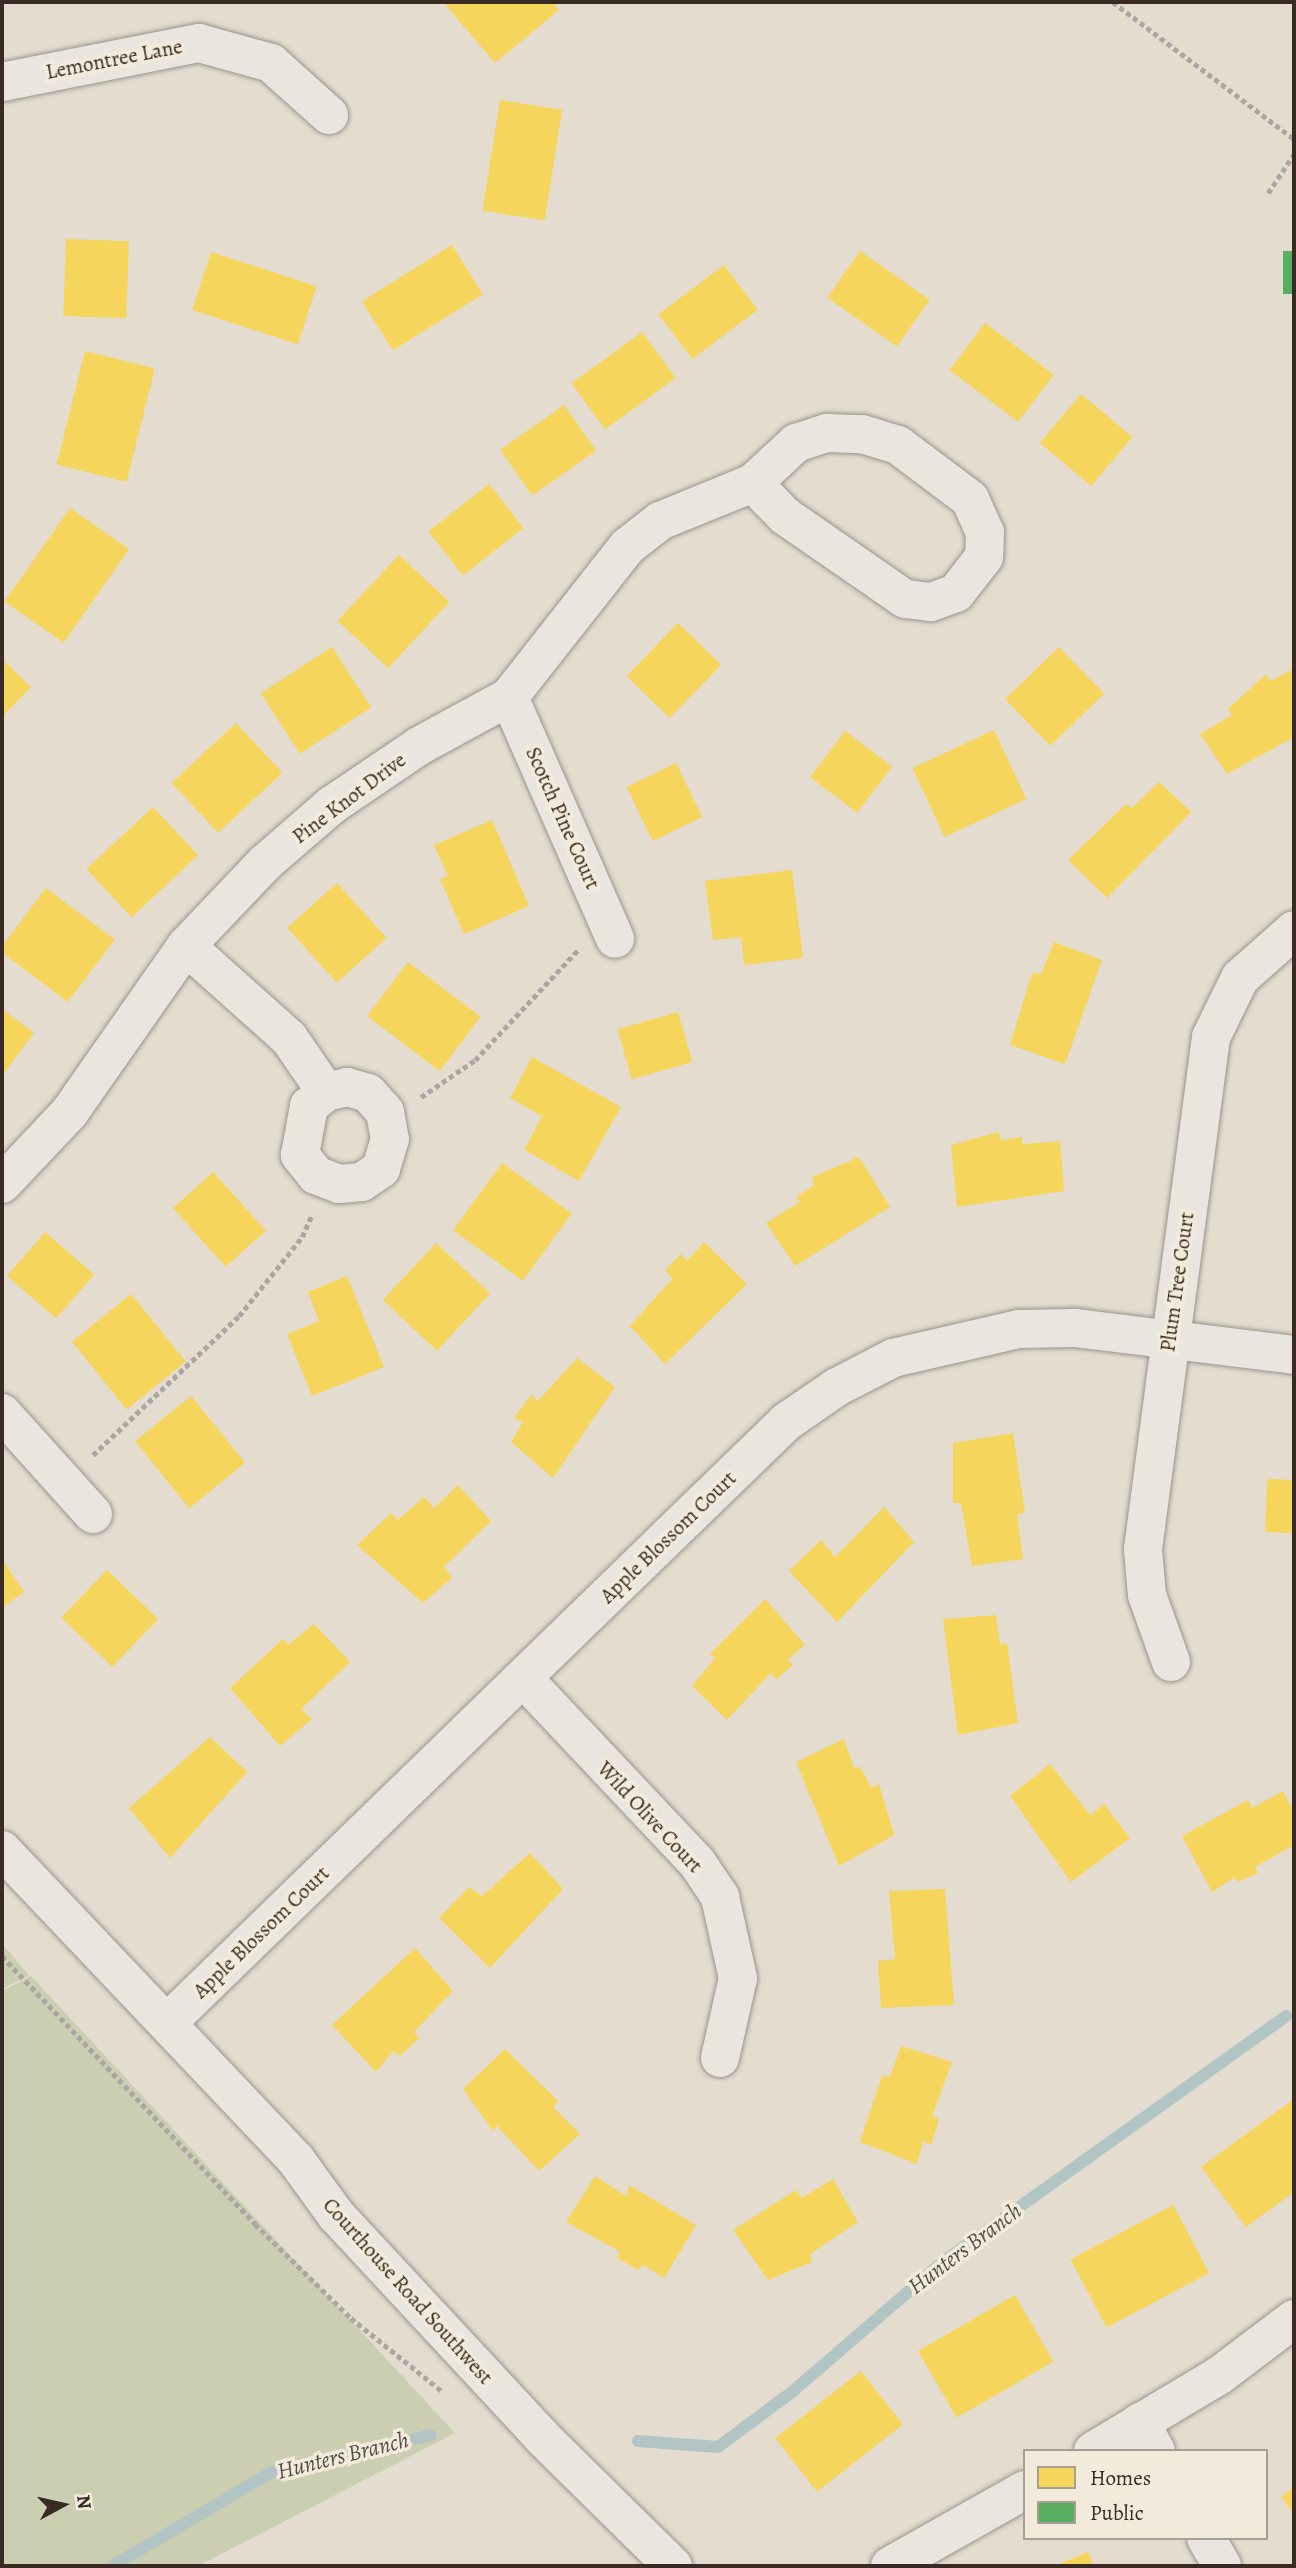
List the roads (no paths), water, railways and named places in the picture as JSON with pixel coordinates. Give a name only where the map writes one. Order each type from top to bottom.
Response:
[{"type":"street","name":"Lemontree Lane","points":[[2,82],[200,43],[271,63],[329,115]]},
{"type":"street","points":[[828,433],[862,434],[898,445],[970,499],[985,532],[984,557],[956,593],[932,602],[905,599],[785,516],[754,483],[772,459],[796,443],[828,433]]},
{"type":"street","name":"Pine Knot Drive","points":[[2,1184],[69,1113],[186,947],[265,863],[332,805],[419,746],[509,697],[628,546],[660,522],[754,483]]},
{"type":"street","name":"Scotch Pine Court","points":[[509,697],[611,929]]},
{"type":"street","name":"Plum Tree Court","points":[[1171,1662],[1147,1595],[1143,1549],[1211,1037],[1240,978],[1294,930]]},
{"type":"street","points":[[186,947],[289,1038],[326,1093]]},
{"type":"street","points":[[347,1087],[368,1093],[385,1112],[390,1139],[381,1169],[362,1181],[328,1180],[300,1155],[300,1129],[309,1106],[326,1093],[347,1087]]},
{"type":"street","name":"Apple Blossom Court","points":[[168,2022],[786,1422],[836,1387],[893,1358],[1018,1329],[1075,1328],[1294,1355]]},
{"type":"street","points":[[2,1413],[93,1514]]},
{"type":"street","name":"Wild Olive Court","points":[[523,1678],[698,1864],[720,1897],[738,1978],[719,2058]]},
{"type":"street","name":"Courthouse Road Southwest","points":[[2,1850],[296,2160],[336,2216],[542,2437],[673,2566]]},
{"type":"street","points":[[1101,2449],[1148,2437],[1294,2319]]},
{"type":"street","points":[[890,2566],[1023,2491]]},
{"type":"street","points":[[1207,2540],[1222,2566]]},
{"type":"waterway","name":"Hunters Branch","points":[[638,2441],[718,2447],[792,2392],[944,2261],[1286,2016]]},
{"type":"waterway","name":"Hunters Branch","points":[[112,2566],[272,2472],[431,2435]]}]
